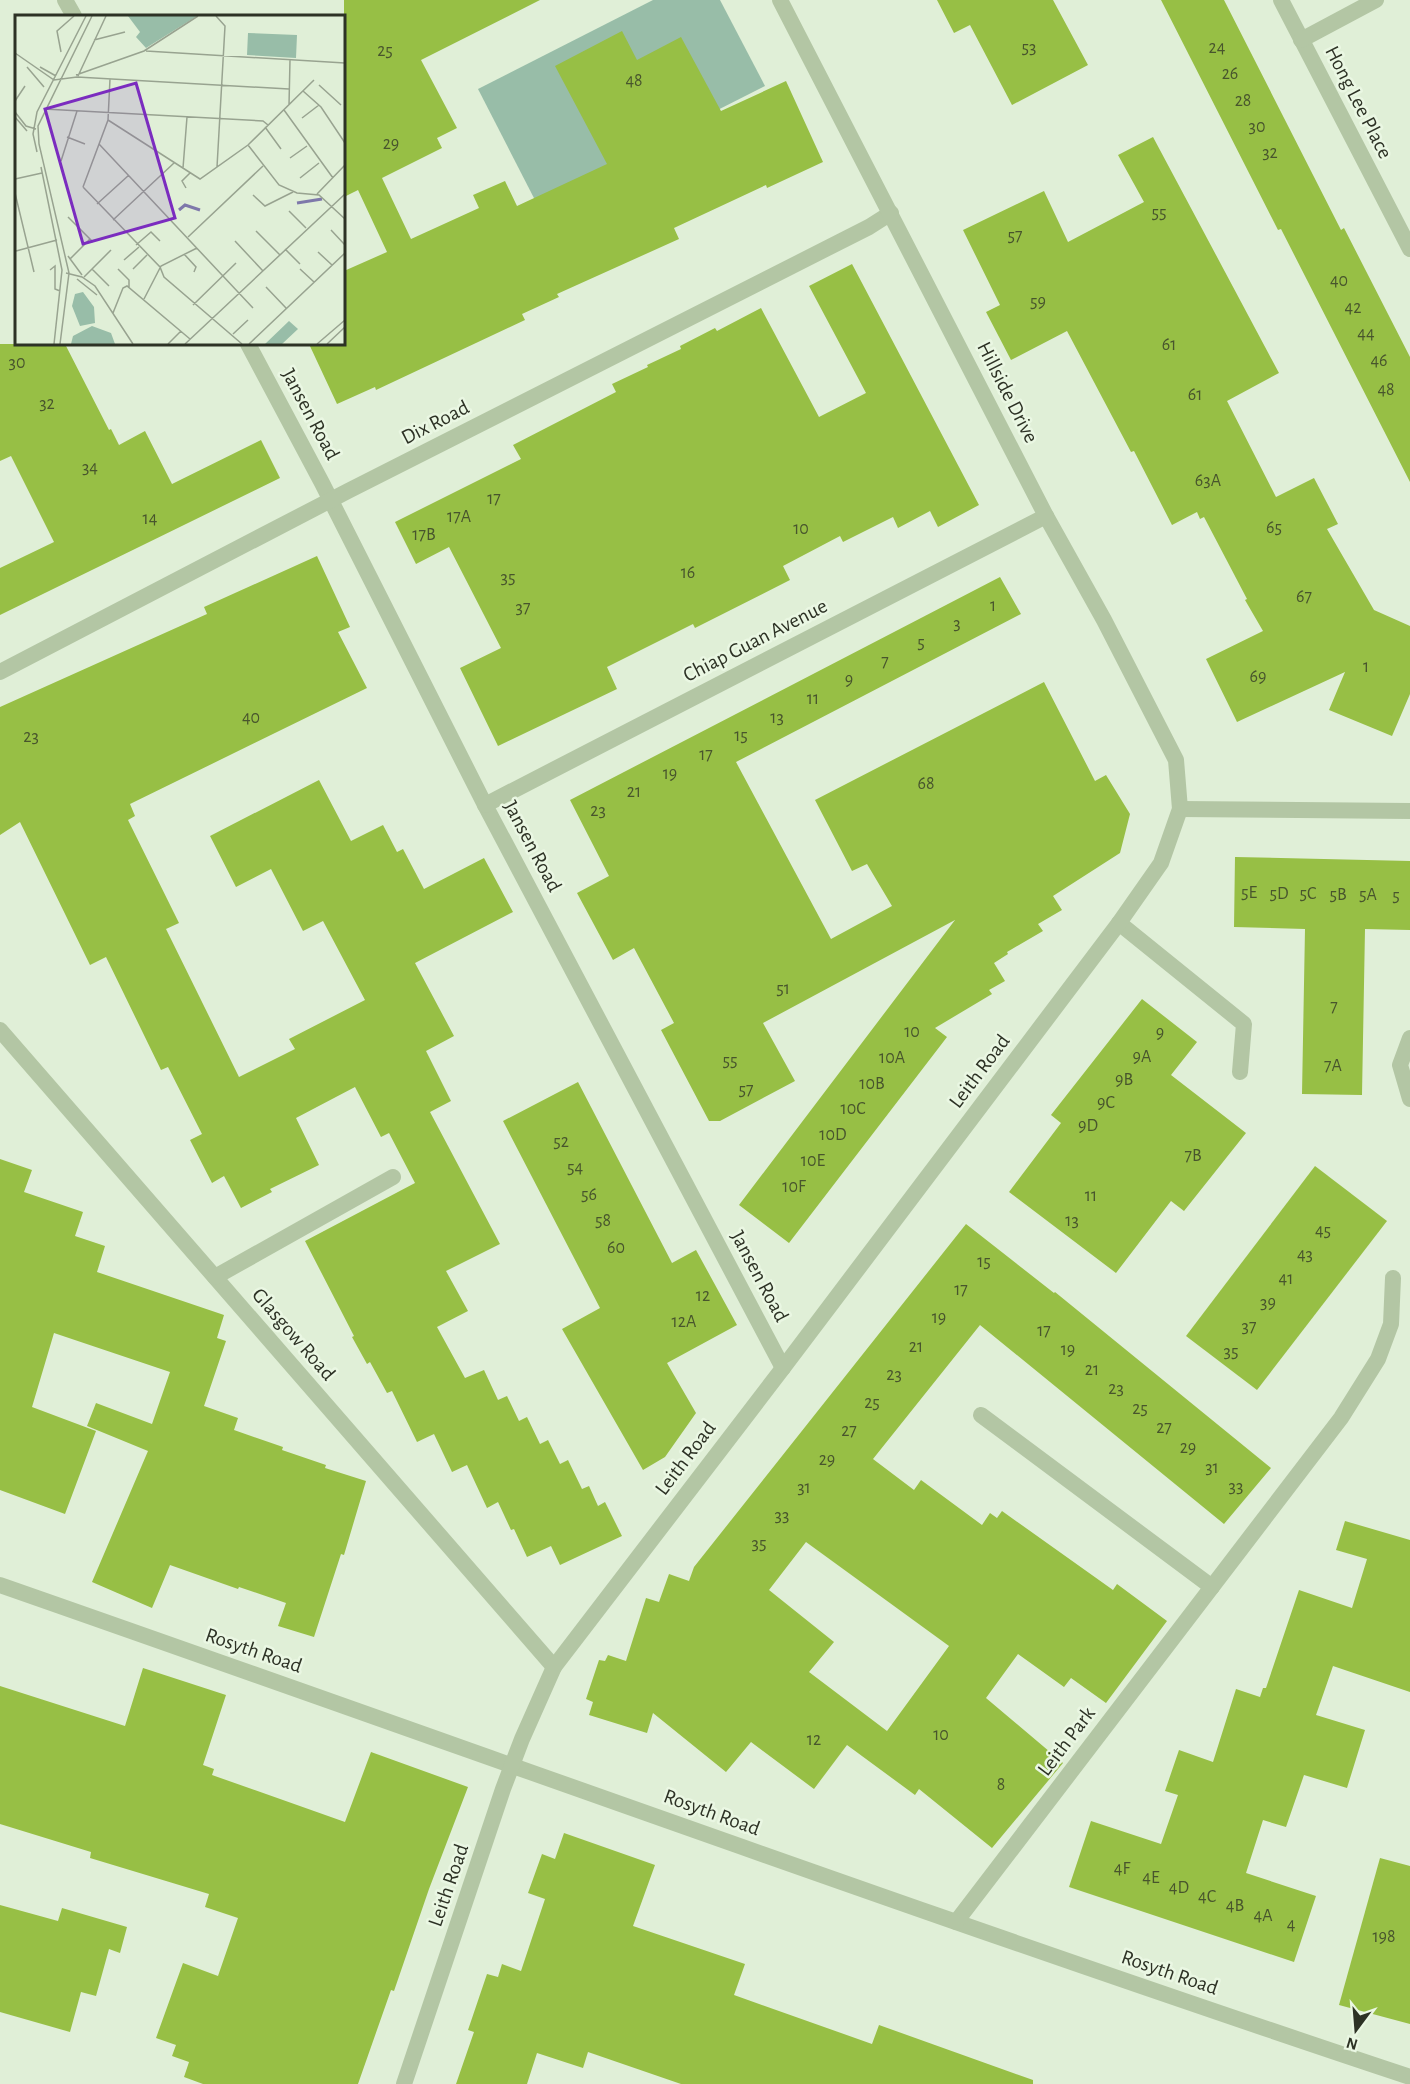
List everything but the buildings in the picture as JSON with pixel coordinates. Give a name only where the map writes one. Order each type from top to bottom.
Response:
[{"type":"street","points":[[65,0],[73,15]]},
{"type":"street","name":"Hillside Drive","points":[[780,0],[1046,516],[1104,620],[1176,760],[1180,809]]},
{"type":"street","name":"Hong Lee Place","points":[[1281,0],[1410,249]]},
{"type":"street","name":"Hong Lee Place","points":[[1301,39],[1376,0]]},
{"type":"street","name":"Dix Road","points":[[0,672],[331,500],[869,227],[891,213]]},
{"type":"street","name":"Jansen Road","points":[[249,345],[331,500],[485,805],[783,1368]]},
{"type":"street","name":"Chiap Guan Avenue","points":[[485,805],[1046,516]]},
{"type":"street","points":[[1180,809],[1410,811]]},
{"type":"street","name":"Leith Road","points":[[404,2084],[512,1765],[554,1667],[1119,923],[1161,863],[1180,809]]},
{"type":"street","points":[[1119,923],[1244,1024],[1240,1072]]},
{"type":"street","name":"Glasgow Road","points":[[0,1030],[554,1667]]},
{"type":"street","points":[[1410,1038],[1400,1065],[1410,1100]]},
{"type":"street","points":[[215,1277],[393,1177]]},
{"type":"street","name":"Leith Park","points":[[956,1922],[1341,1418],[1377,1359],[1391,1324],[1393,1278]]},
{"type":"street","points":[[981,1415],[1212,1587]]},
{"type":"street","name":"Rosyth Road","points":[[0,1585],[956,1922],[1410,2077]]},
{"type":"green space","points":[[653,0],[720,0],[765,86],[536,202],[478,89]]}]
